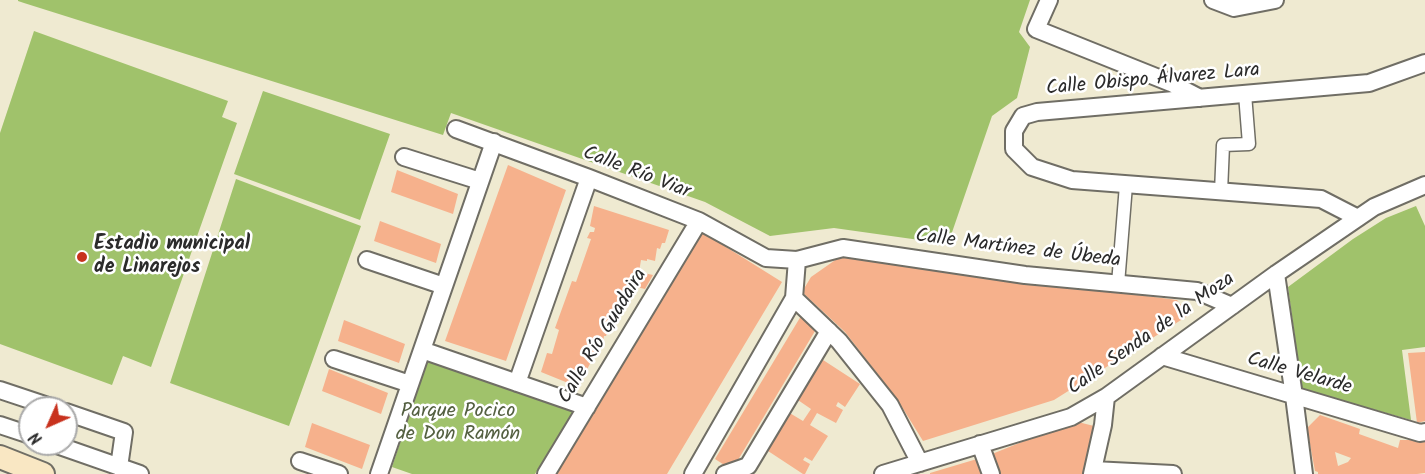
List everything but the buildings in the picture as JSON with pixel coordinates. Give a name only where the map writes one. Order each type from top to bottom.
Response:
[{"type":"main road","points":[[0,457],[43,474]]},
{"type":"street","points":[[1049,0],[1036,29],[1171,83],[1201,98]]},
{"type":"street","points":[[1213,0],[1234,8],[1275,0]]},
{"type":"street","name":"Calle Obispo Álvarez Lara","points":[[1358,218],[1322,199],[1072,180],[1032,167],[1014,149],[1014,131],[1023,116],[1037,112],[1369,83],[1425,63]]},
{"type":"street","points":[[1221,192],[1223,145],[1249,144],[1245,94]]},
{"type":"street","name":"Calle Río Viar","points":[[456,129],[699,220],[766,258],[797,260]]},
{"type":"street","points":[[383,473],[410,384],[494,142]]},
{"type":"street","points":[[404,156],[480,181]]},
{"type":"street","points":[[517,383],[589,178]]},
{"type":"street","points":[[1119,284],[1126,185]]},
{"type":"street","name":"Calle Senda de la Moza","points":[[892,473],[1071,417],[1106,397],[1276,274],[1374,207],[1425,185]]},
{"type":"street","name":"Calle Río Guadaira","points":[[546,474],[699,220]]},
{"type":"street","name":"Calle Martínez de Úbeda","points":[[797,260],[843,248],[1025,275],[1197,291],[1232,306]]},
{"type":"street","points":[[367,260],[444,286]]},
{"type":"street","points":[[712,474],[693,473],[794,298],[797,260]]},
{"type":"street","points":[[1276,274],[1304,474]]},
{"type":"street","points":[[794,298],[839,341],[890,405],[920,463]]},
{"type":"street","points":[[725,474],[748,466],[829,331]]},
{"type":"street","points":[[422,350],[587,407]]},
{"type":"street","name":"Calle Velarde","points":[[1162,356],[1420,433],[1425,432]]},
{"type":"street","points":[[334,359],[410,384]]},
{"type":"street","points":[[0,390],[18,396]]},
{"type":"street","points":[[1106,397],[1103,425],[1092,472],[1173,474]]},
{"type":"street","points":[[78,416],[124,432],[119,467]]},
{"type":"street","points":[[0,425],[18,431]]},
{"type":"street","points":[[980,444],[991,474]]},
{"type":"street","points":[[78,452],[141,474]]},
{"type":"street","points":[[300,461],[339,474]]},
{"type":"green space","points":[[18,0],[1030,0],[1019,32],[1030,47],[1017,98],[992,116],[948,244],[834,228],[770,236],[705,202],[451,113],[443,135]]},
{"type":"green space","name":"Estadio municipal de Linarejos","points":[[34,31],[228,101],[222,117],[237,123],[151,367],[123,356],[112,385],[0,344],[0,133]]},
{"type":"green space","points":[[263,91],[390,134],[360,220],[234,174]]},
{"type":"green space","points":[[236,179],[361,226],[289,426],[170,383]]},
{"type":"green space","points":[[1416,206],[1425,226],[1425,347],[1402,350],[1411,420],[1302,389],[1288,287],[1353,239],[1386,218]]},
{"type":"green space","name":"Parque Pocico de Don Ramón","points":[[427,361],[573,412],[535,474],[412,474],[392,467]]},
{"type":"place","name":"Estadio municipal de Linarejos","points":[[82,257]]}]
